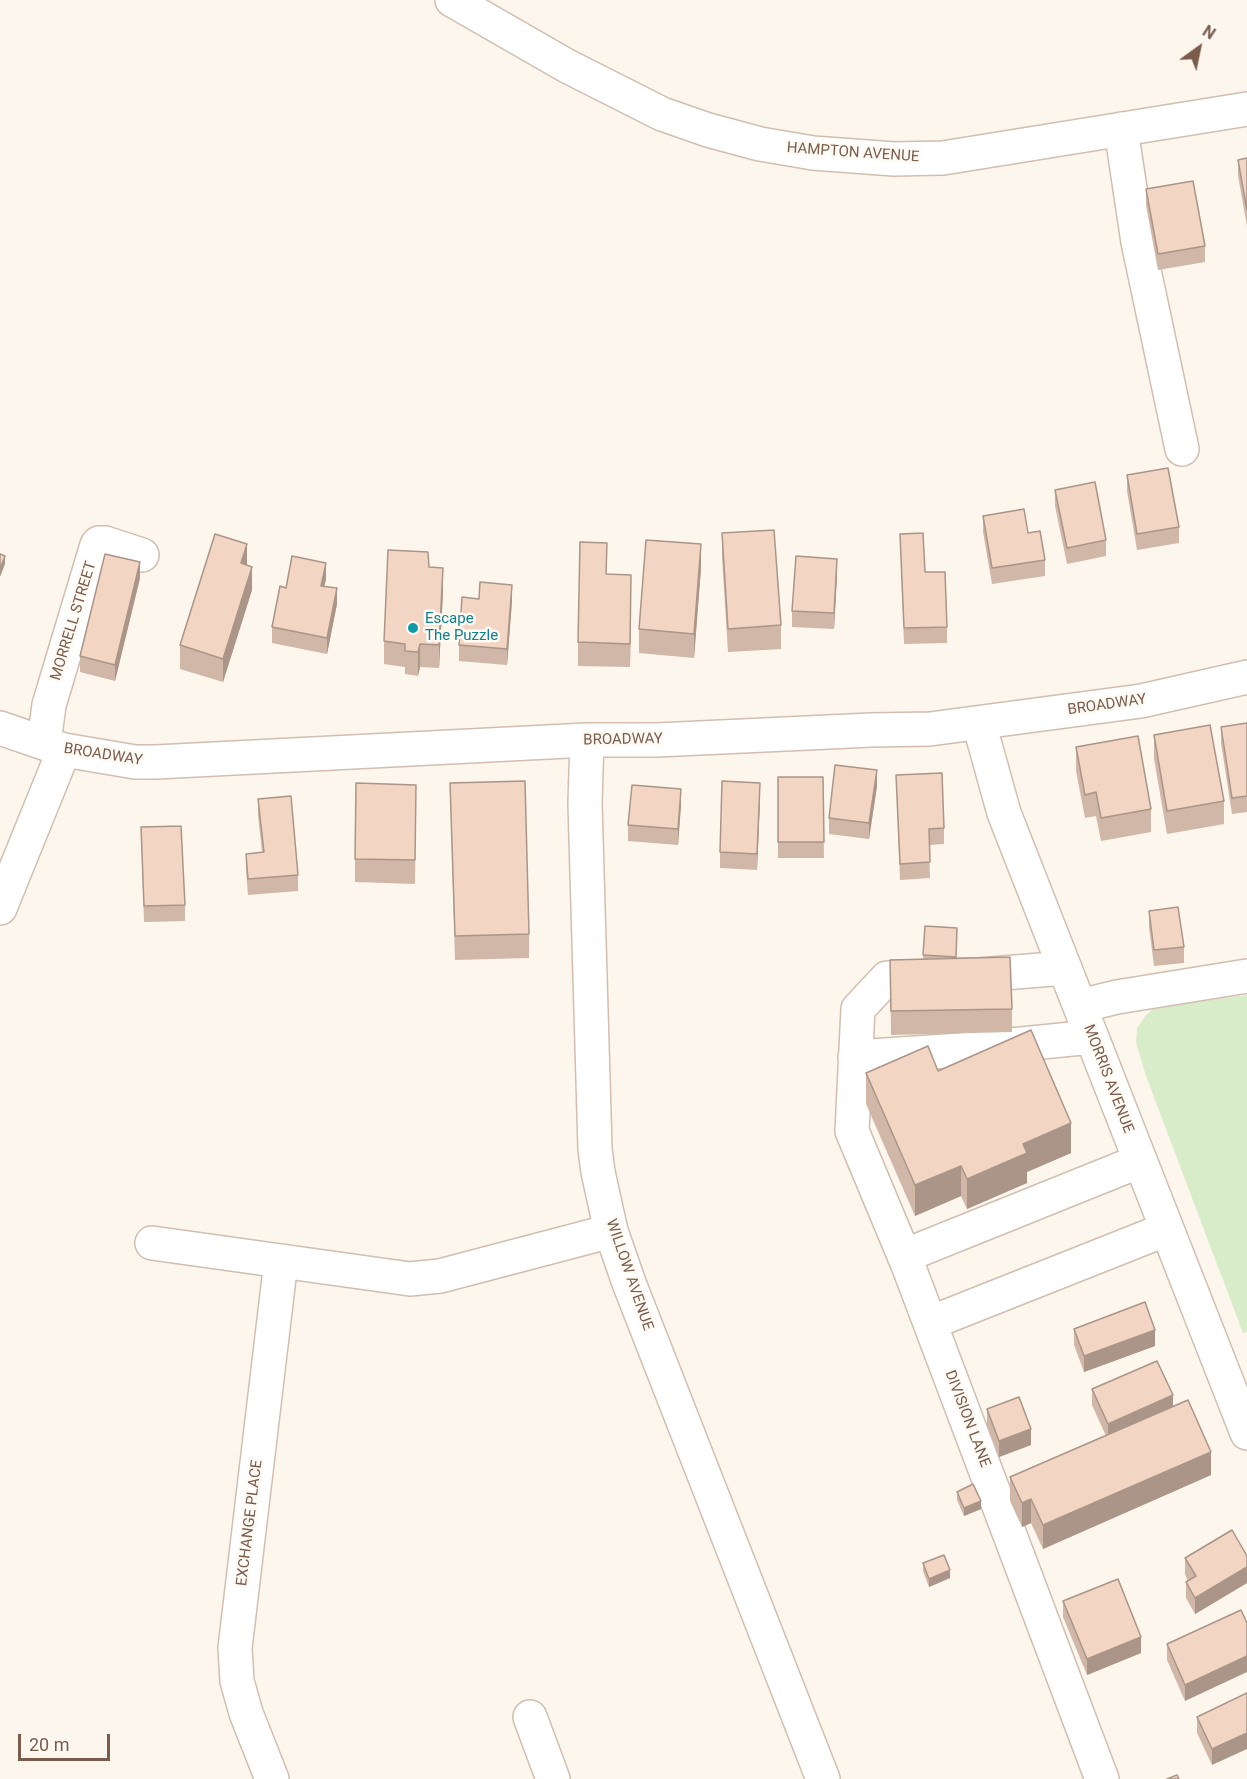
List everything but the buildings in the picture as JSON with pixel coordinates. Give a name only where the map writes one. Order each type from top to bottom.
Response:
[{"type":"street","name":"HAMPTON AVENUE","points":[[452,0],[567,66],[662,114],[708,130],[760,144],[813,153],[882,158],[943,158],[1247,109]]},
{"type":"street","points":[[1121,129],[1138,242],[1182,449]]},
{"type":"street","name":"MORRELL STREET","points":[[0,908],[54,747],[49,705],[97,545],[105,543],[142,555]]},
{"type":"street","name":"BROADWAY","points":[[0,728],[54,747],[135,762],[156,762],[587,740],[657,740],[930,729],[1141,701],[1247,677]]},
{"type":"street","name":"MORRIS AVENUE","points":[[979,723],[1004,813],[1167,1229],[1244,1414]]},
{"type":"street","name":"WILLOW AVENUE","points":[[587,740],[585,802],[595,1149],[611,1231],[629,1283],[823,1779]]},
{"type":"street","name":"DIVISION LANE","points":[[1065,968],[979,975],[887,978],[858,1009],[852,1131],[930,1323],[1102,1779]]},
{"type":"street","points":[[1080,1006],[1247,976]]},
{"type":"street","points":[[855,1057],[961,1050],[1092,1037]]},
{"type":"street","points":[[904,1256],[1140,1161]]},
{"type":"street","points":[[930,1323],[1167,1229]]},
{"type":"street","points":[[152,1244],[410,1279],[440,1276],[611,1231]]},
{"type":"street","name":"EXCHANGE PLACE","points":[[272,1779],[246,1713],[237,1681],[235,1648],[281,1261]]},
{"type":"street","points":[[530,1717],[553,1779]]},
{"type":"green space","points":[[1247,995],[1247,1332],[1243,1333],[1146,1076],[1136,1043],[1137,1028],[1155,1007]]},
{"type":"place","name":"Escape The Puzzle","points":[[413,628]]}]
